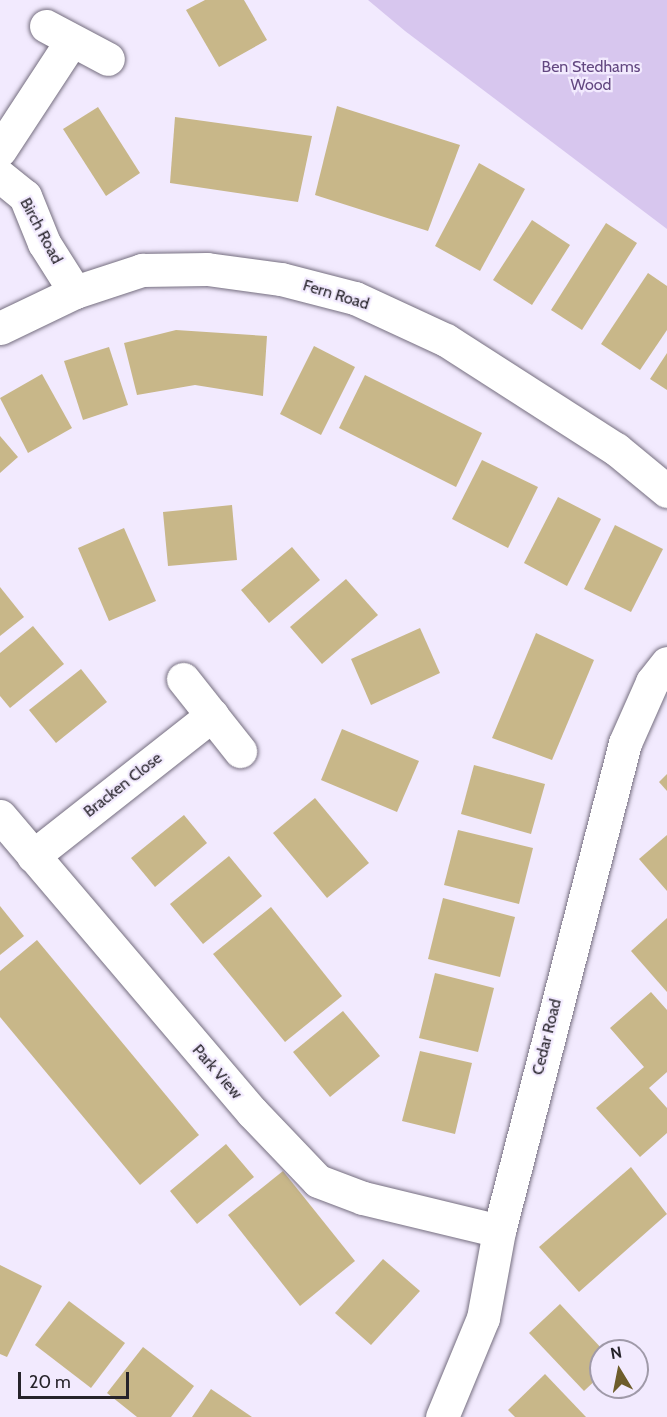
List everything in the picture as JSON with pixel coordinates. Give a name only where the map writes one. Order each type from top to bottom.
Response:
[{"type":"street","points":[[0,150],[59,33],[108,59]]},
{"type":"street","name":"Birch Road","points":[[0,176],[25,196],[44,243],[75,292]]},
{"type":"street","name":"Fern Road","points":[[0,328],[75,292],[142,270],[207,269],[281,279],[355,298],[446,340],[616,449],[667,491]]},
{"type":"street","name":"Cedar Road","points":[[442,1417],[483,1318],[499,1231],[625,743],[652,682],[667,663]]},
{"type":"street","points":[[183,679],[240,751]]},
{"type":"street","name":"Bracken Close","points":[[33,856],[212,715]]},
{"type":"street","name":"Park View","points":[[0,816],[252,1112],[318,1181],[363,1198],[499,1231]]},
{"type":"green space","name":"Ben Stedhams Wood","points":[[368,0],[667,0],[667,229],[405,31]]},
{"type":"building","points":[[205,0],[244,0],[267,40],[219,67],[186,10]]},
{"type":"building","points":[[337,106],[460,145],[428,231],[315,195]]},
{"type":"building","points":[[98,107],[140,173],[106,196],[63,129]]},
{"type":"building","points":[[175,117],[312,136],[298,202],[170,183]]},
{"type":"building","points":[[479,163],[525,189],[480,271],[435,246]]},
{"type":"building","points":[[532,220],[570,245],[532,305],[493,280]]},
{"type":"building","points":[[606,223],[637,243],[582,330],[551,310]]},
{"type":"building","points":[[648,273],[667,286],[667,330],[640,370],[601,344]]},
{"type":"building","points":[[176,330],[267,336],[263,396],[195,385],[137,395],[124,343]]},
{"type":"building","points":[[314,346],[355,367],[321,435],[280,414]]},
{"type":"building","points":[[109,347],[128,405],[83,420],[64,361]]},
{"type":"building","points":[[667,353],[667,390],[650,379]]},
{"type":"building","points":[[42,374],[72,428],[28,453],[0,398]]},
{"type":"building","points":[[365,375],[482,433],[456,487],[339,428]]},
{"type":"building","points":[[0,436],[18,457],[0,473]]},
{"type":"building","points":[[482,460],[538,487],[508,548],[452,519]]},
{"type":"building","points":[[558,497],[601,519],[567,586],[524,563]]},
{"type":"building","points":[[232,505],[237,560],[168,566],[163,512]]},
{"type":"building","points":[[615,525],[663,549],[631,612],[584,589]]},
{"type":"building","points":[[124,528],[156,601],[109,621],[78,548]]},
{"type":"building","points":[[292,547],[320,580],[269,623],[241,590]]},
{"type":"building","points":[[346,579],[378,615],[322,664],[290,627]]},
{"type":"building","points":[[0,587],[24,617],[0,636]]},
{"type":"building","points":[[33,626],[64,664],[10,708],[0,696],[0,653]]},
{"type":"building","points":[[420,628],[440,673],[371,705],[351,659]]},
{"type":"building","points":[[536,633],[594,660],[552,760],[492,738]]},
{"type":"building","points":[[81,669],[107,702],[56,743],[29,710]]},
{"type":"building","points":[[342,729],[419,761],[397,812],[321,780]]},
{"type":"building","points":[[474,765],[545,784],[531,834],[461,814]]},
{"type":"building","points":[[667,774],[667,791],[659,782]]},
{"type":"building","points":[[315,798],[369,863],[327,898],[273,833]]},
{"type":"building","points":[[184,815],[207,843],[155,887],[131,858]]},
{"type":"building","points":[[458,830],[533,848],[519,904],[444,885]]},
{"type":"building","points":[[667,835],[667,891],[639,859]]},
{"type":"building","points":[[229,856],[262,896],[203,944],[170,904]]},
{"type":"building","points":[[443,898],[515,917],[500,977],[428,959]]},
{"type":"building","points":[[0,906],[24,936],[0,955]]},
{"type":"building","points":[[271,907],[342,996],[285,1042],[213,954]]},
{"type":"building","points":[[667,918],[667,992],[631,951]]},
{"type":"building","points":[[37,940],[199,1135],[140,1185],[0,1017],[0,971]]},
{"type":"building","points":[[435,973],[494,988],[478,1052],[419,1038]]},
{"type":"building","points":[[651,992],[667,1010],[667,1072],[649,1088],[667,1108],[667,1133],[640,1157],[596,1108],[644,1067],[610,1028]]},
{"type":"building","points":[[343,1011],[380,1056],[330,1097],[293,1052]]},
{"type":"building","points":[[420,1051],[472,1063],[455,1134],[402,1121]]},
{"type":"building","points":[[226,1144],[254,1177],[197,1224],[170,1191]]},
{"type":"building","points":[[631,1167],[667,1214],[579,1292],[539,1247]]},
{"type":"building","points":[[283,1171],[355,1261],[300,1306],[228,1215]]},
{"type":"building","points":[[383,1259],[420,1291],[371,1345],[335,1313]]},
{"type":"building","points":[[0,1265],[42,1286],[7,1357],[0,1354]]},
{"type":"building","points":[[69,1301],[125,1343],[91,1388],[35,1345]]},
{"type":"building","points":[[560,1304],[593,1339],[589,1339],[589,1386],[584,1391],[529,1333]]},
{"type":"building","points":[[143,1347],[194,1386],[171,1417],[137,1417],[107,1393]]},
{"type":"building","points":[[545,1374],[586,1417],[515,1417],[508,1410]]},
{"type":"building","points":[[211,1389],[252,1417],[192,1417]]}]
